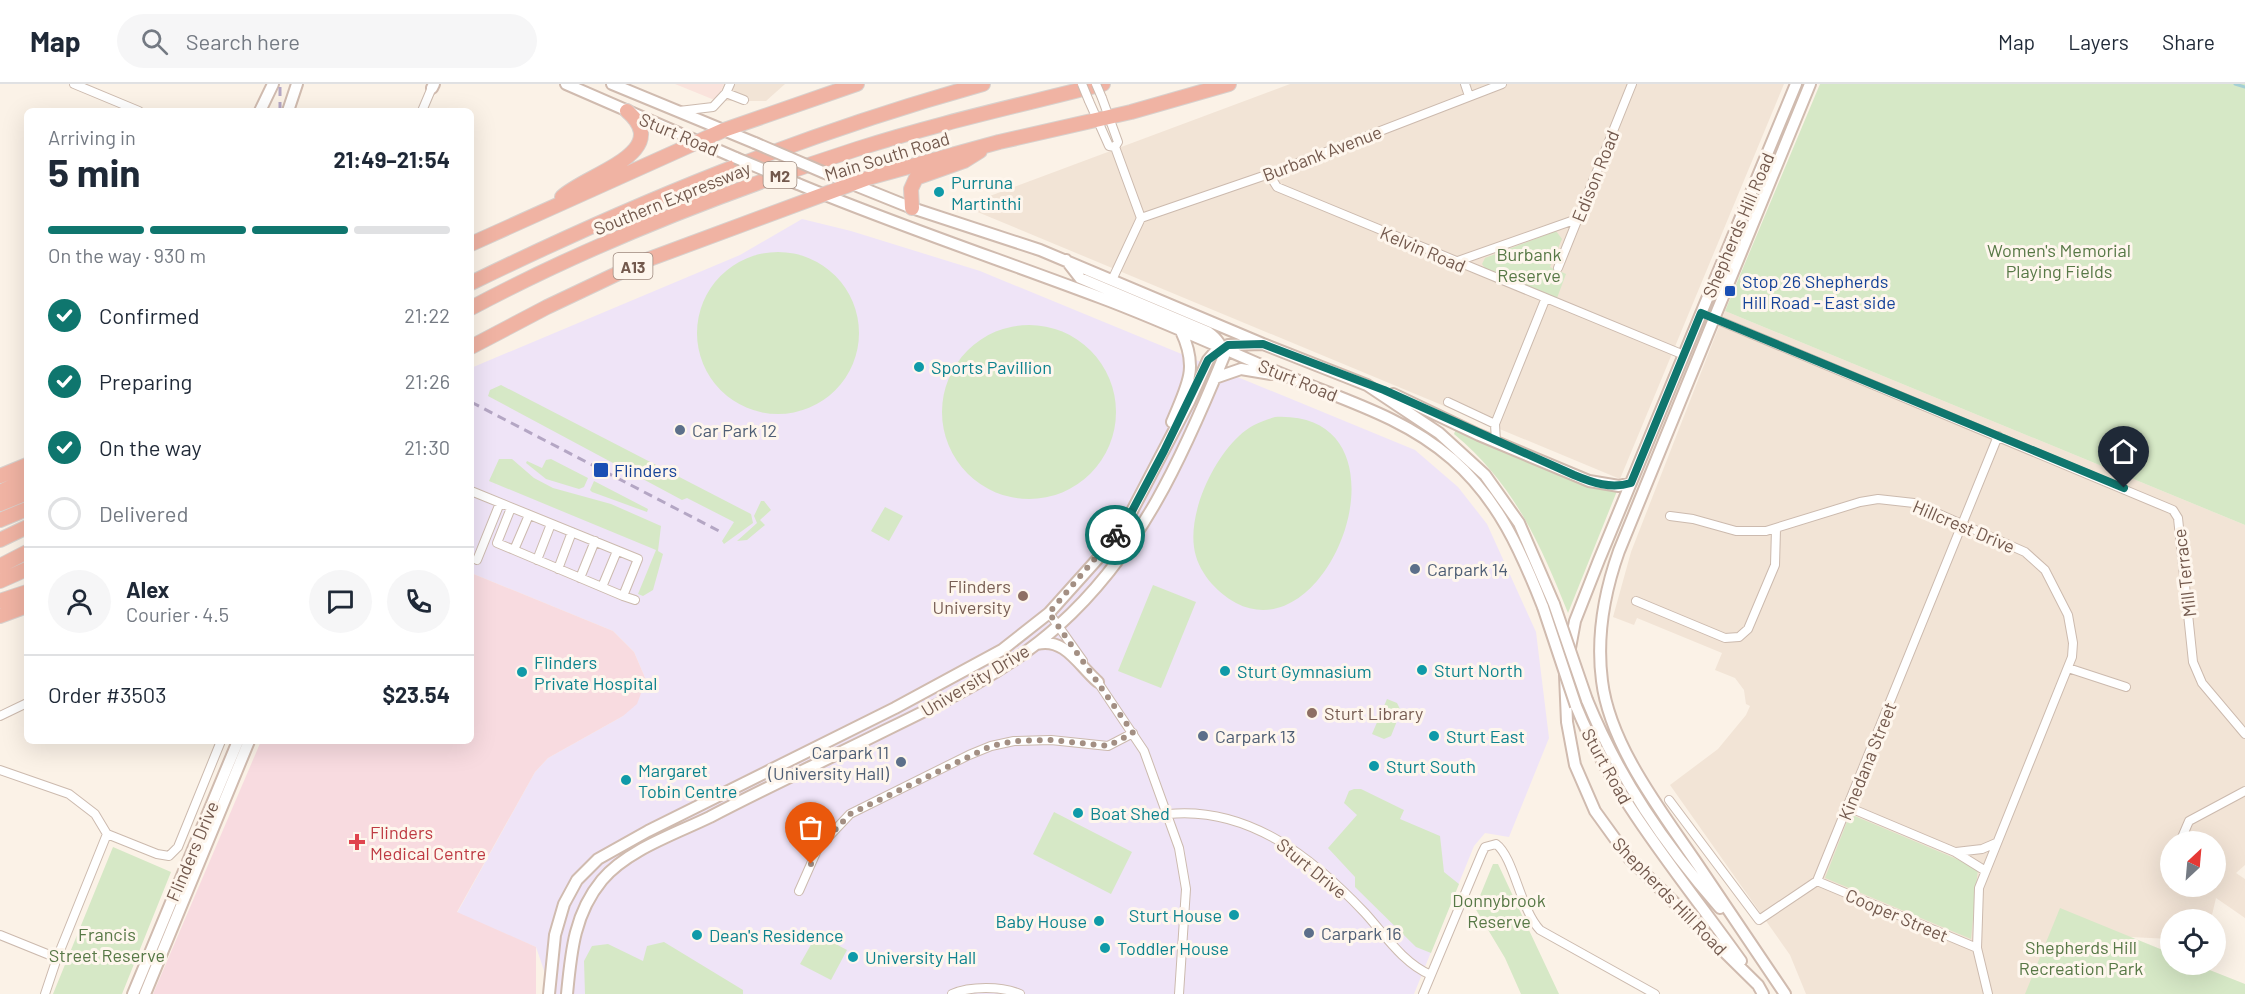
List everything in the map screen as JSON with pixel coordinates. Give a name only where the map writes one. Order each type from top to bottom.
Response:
[{"type":"highway","points":[[474,242],[724,130],[857,84]]},
{"type":"highway","name":"Southern Expressway","points":[[474,282],[604,219],[726,168],[858,121],[983,84]]},
{"type":"highway","name":"Main South Road","points":[[474,345],[547,307],[644,261],[851,184],[989,145],[1103,118],[1229,84]]},
{"type":"highway","name":"Southern Expressway","points":[[474,307],[570,260],[756,183],[859,148],[1102,91]]},
{"type":"highway","points":[[552,206],[574,186],[635,152],[640,140],[640,131],[638,122],[627,111]]},
{"type":"highway","points":[[912,208],[911,189],[916,178],[964,161],[989,145]]},
{"type":"highway","points":[[0,476],[24,466]]},
{"type":"highway","points":[[0,492],[24,481]]},
{"type":"highway","points":[[0,504],[24,494]]},
{"type":"highway","points":[[0,520],[24,510]]},
{"type":"highway","points":[[0,540],[24,528]]},
{"type":"highway","points":[[0,566],[24,554]]},
{"type":"highway","points":[[0,580],[24,570]]},
{"type":"highway","points":[[0,601],[24,593]]},
{"type":"highway","points":[[0,616],[24,607]]},
{"type":"main road","points":[[261,108],[273,84]]},
{"type":"main road","points":[[289,108],[297,84]]},
{"type":"main road","name":"Sturt Road","points":[[566,84],[718,151],[902,227],[1099,297],[1402,424],[1450,458],[1477,483],[1503,519],[1526,563],[1576,706],[1604,768],[1627,804],[1761,990]]},
{"type":"main road","name":"Sturt Road","points":[[612,84],[912,208],[993,233],[1066,260],[1263,344],[1367,385],[1440,433],[1485,475],[1519,523],[1554,604],[1604,742],[1632,791],[1702,887],[1753,945]]},
{"type":"main road","name":"Shepherds Hill Road","points":[[1761,990],[1629,858],[1595,811],[1575,765],[1564,699],[1565,675],[1575,621],[1796,84]]},
{"type":"main road","name":"Shepherds Hill Road","points":[[1785,994],[1665,817],[1622,744],[1602,681],[1601,626],[1609,580],[1713,318],[1810,84]]},
{"type":"main road","points":[[1066,260],[1080,278],[1209,332],[1217,338],[1222,348],[1228,345],[1263,344]]},
{"type":"main road","points":[[1164,451],[1164,443],[1191,377],[1191,354],[1181,331]]},
{"type":"main road","name":"University Drive","points":[[549,994],[555,935],[564,904],[577,880],[598,859],[648,831],[895,708],[1002,650],[1049,613],[1102,554],[1131,513],[1208,360],[1222,348],[1224,356],[1215,378],[1180,458],[1148,519],[1115,566],[1058,626],[1008,664],[955,696],[663,840],[615,868],[592,894],[577,923],[567,994]]},
{"type":"main road","points":[[1215,378],[1241,369],[1287,376]]},
{"type":"main road","points":[[1367,385],[1589,481],[1619,486],[1631,483]]},
{"type":"main road","points":[[1033,645],[1050,641],[1063,647],[1098,682]]},
{"type":"main road","name":"Flinders Drive","points":[[145,994],[237,744]]},
{"type":"main road","name":"Flinders Drive","points":[[133,994],[248,744]]},
{"type":"street","points":[[74,84],[132,108]]},
{"type":"street","points":[[676,111],[713,107],[726,93],[730,84]]},
{"type":"street","points":[[1082,84],[1089,101],[1118,142],[1114,147]]},
{"type":"street","points":[[1096,84],[1102,91],[1103,118],[1109,146],[1114,147],[1141,218],[1112,280]]},
{"type":"street","points":[[1465,84],[1469,96]]},
{"type":"street","name":"Burbank Avenue","points":[[1141,218],[1269,174],[1502,84]]},
{"type":"street","name":"Edison Road","points":[[1558,268],[1632,84]]},
{"type":"street","points":[[423,108],[433,85]]},
{"type":"street","points":[[726,93],[744,100]]},
{"type":"street","name":"Kelvin Road","points":[[1269,174],[1277,188],[1545,300],[1684,355]]},
{"type":"street","points":[[1455,262],[1577,219]]},
{"type":"street","points":[[1496,442],[1495,424],[1545,300]]},
{"type":"street","name":"Mill Terrace","points":[[1701,313],[2173,510],[2178,519],[2193,662],[2202,683],[2245,734]]},
{"type":"street","points":[[1448,402],[1495,424]]},
{"type":"street","name":"Kinedana Street","points":[[1817,881],[1998,436]]},
{"type":"street","points":[[474,492],[638,559],[623,596]]},
{"type":"street","name":"Hillcrest Drive","points":[[1670,516],[1693,519],[1736,531],[1776,529],[1860,501],[1878,499],[1914,503],[2025,552],[2044,570],[2071,626],[2073,643],[2068,669],[1984,870],[1979,888],[1977,948],[1988,994]]},
{"type":"street","points":[[477,560],[500,503]]},
{"type":"street","points":[[511,508],[496,543],[635,600]]},
{"type":"street","points":[[514,550],[529,515]]},
{"type":"street","points":[[537,560],[551,524]]},
{"type":"street","points":[[1636,602],[1725,638],[1739,637],[1748,629],[1775,565],[1776,529]]},
{"type":"street","points":[[558,569],[573,532]]},
{"type":"street","points":[[580,578],[595,542]]},
{"type":"street","points":[[602,587],[617,551]]},
{"type":"street","points":[[1049,613],[1133,733],[1152,771],[1168,814],[1179,848],[1186,888],[1179,994]]},
{"type":"street","points":[[2068,669],[2126,687]]},
{"type":"street","points":[[0,716],[24,705]]},
{"type":"street","points":[[799,891],[818,848],[850,814],[969,755],[991,746],[1014,741],[1051,740],[1108,746],[1133,733]]},
{"type":"street","points":[[0,770],[69,794],[95,814],[107,834],[161,855],[173,853],[220,744]]},
{"type":"street","points":[[2185,831],[2189,822],[2245,791]]},
{"type":"street","points":[[1670,800],[1759,920],[1817,881]]},
{"type":"street","points":[[1848,807],[1955,852],[1984,870]]},
{"type":"street","name":"Sturt Drive","points":[[1168,814],[1190,812],[1215,814],[1281,840],[1356,904],[1416,969],[1431,975]]},
{"type":"street","points":[[45,994],[57,958],[107,834]]},
{"type":"street","points":[[1955,852],[1982,849],[1996,843]]},
{"type":"street","points":[[1423,994],[1485,847],[1496,844],[1504,854],[1530,919],[1540,930],[1655,994]]},
{"type":"street","name":"Cooper Street","points":[[1817,881],[1977,948]]},
{"type":"street","points":[[0,935],[57,958]]},
{"type":"street","points":[[952,994],[960,990],[987,988],[1020,994]]},
{"type":"shaded area","points":[[675,84],[724,84],[717,101]]},
{"type":"shaded area","points":[[724,84],[785,84],[766,101],[717,101]]},
{"type":"shaded area","points":[[1290,84],[1784,84],[1620,479],[963,206]]},
{"type":"shaded area","name":"Flinders University","points":[[802,219],[851,231],[980,271],[1415,450],[1458,487],[1487,524],[1536,632],[1549,738],[1509,837],[1485,833],[1474,846],[1414,994],[552,994],[536,947],[457,913],[535,772],[548,758],[623,716],[646,680],[634,652],[613,631],[474,574],[474,367],[740,255]]},
{"type":"shaded area","points":[[1725,311],[2245,525],[2245,865],[2236,873],[2245,879],[2245,918],[2216,898],[2213,909],[2160,909],[2160,938],[2051,933],[2026,994],[1806,994],[1790,955],[1670,785],[1718,749],[1746,715],[1750,706],[1746,704],[1744,690],[1735,678],[1715,670],[1722,653],[1637,618],[1634,625],[1613,617],[1631,552]]},
{"type":"shaded area","name":"Flinders Medical Centre","points":[[474,574],[613,631],[634,652],[646,680],[637,704],[623,716],[548,758],[535,772],[457,912],[536,947],[536,994],[153,994],[260,744],[474,744]]},
{"type":"green space","name":"Women's Memorial Playing Fields","points":[[1820,84],[2245,84],[2245,525],[1725,311]]},
{"type":"green space","name":"Burbank Reserve","points":[[1556,231],[1562,239],[1550,267],[1566,274],[1557,298],[1485,268],[1482,264],[1485,258]]},
{"type":"green space","points":[[778,252],[794,253],[809,258],[823,265],[835,276],[846,288],[853,302],[858,317],[858,349],[853,364],[846,378],[835,390],[823,401],[809,408],[794,413],[778,414],[762,413],[747,408],[733,401],[721,390],[710,378],[703,364],[698,349],[697,333],[698,317],[703,302],[710,288],[721,276],[733,265],[747,258],[762,253]]},
{"type":"green space","points":[[1029,325],[1062,332],[1077,340],[1090,351],[1101,364],[1109,379],[1116,412],[1109,445],[1101,460],[1090,473],[1077,484],[1062,492],[1029,499],[996,492],[981,484],[968,473],[957,460],[949,445],[942,412],[949,379],[957,364],[968,351],[981,340],[996,332]]},
{"type":"green space","points":[[501,385],[751,514],[753,523],[724,544],[722,541],[734,522],[687,498],[682,500],[488,396],[490,390]]},
{"type":"green space","points":[[1275,417],[1319,425],[1343,450],[1352,486],[1346,526],[1329,565],[1303,594],[1271,609],[1236,603],[1221,593],[1199,564],[1193,533],[1199,502],[1220,458],[1247,429]]},
{"type":"green space","points":[[1457,426],[1599,488],[1617,491],[1568,613],[1547,563],[1523,516],[1493,473],[1454,434]]},
{"type":"green space","points":[[499,459],[512,459],[534,478],[553,488],[611,504],[661,526],[658,551],[663,554],[653,590],[643,596],[638,594],[656,550],[489,481]]},
{"type":"green space","points":[[551,459],[588,478],[584,487],[579,489],[546,479],[526,463],[527,461],[542,468],[546,460]]},
{"type":"green space","points":[[594,481],[648,509],[647,512],[592,492],[590,490]]},
{"type":"green space","points":[[761,501],[764,501],[771,510],[760,520],[765,525],[747,540],[737,541],[757,523],[754,516]]},
{"type":"green space","points":[[885,507],[903,516],[889,541],[871,531]]},
{"type":"green space","points":[[1153,585],[1196,602],[1161,688],[1118,671]]},
{"type":"green space","points":[[1387,699],[1397,703],[1401,711],[1391,736],[1384,739],[1372,734]]},
{"type":"green space","points":[[1361,789],[1404,810],[1400,819],[1440,836],[1444,872],[1459,884],[1431,953],[1416,947],[1355,887],[1355,877],[1328,848],[1357,815],[1344,803],[1349,791]]},
{"type":"green space","points":[[1054,812],[1132,852],[1111,894],[1033,854]]},
{"type":"green space","points":[[1850,814],[1978,868],[1971,939],[1825,878]]},
{"type":"green space","name":"Francis Street Reserve","points":[[113,847],[171,872],[122,994],[53,994]]},
{"type":"green space","name":"Donnybrook Reserve","points":[[1493,864],[1498,864],[1559,994],[1521,994],[1505,958],[1475,908]]},
{"type":"green space","name":"Shepherds Hill Recreation Park","points":[[2060,908],[2160,949],[2160,975],[2222,975],[2245,984],[2245,994],[2025,994]]},
{"type":"green space","points":[[817,934],[847,950],[831,980],[800,964]]},
{"type":"green space","points":[[664,942],[743,990],[743,994],[585,994],[584,961],[592,946],[608,944],[643,961],[647,946]]},
{"type":"waterway","points":[[2235,84],[2245,87]]},
{"type":"railway","points":[[280,84],[280,108]]},
{"type":"railway","points":[[474,404],[721,532]]},
{"type":"way so far","points":[[811,864],[818,848],[850,814],[991,746],[1014,741],[1051,740],[1108,746],[1133,733],[1049,613],[1102,554],[1115,535]]},
{"type":"place","name":"Purruna Martinthi","points":[[939,192]]},
{"type":"place","name":"Stop 26 Shepherds Hill Road - East side","points":[[1730,291]]},
{"type":"place","name":"Sports Pavillion","points":[[919,367]]},
{"type":"place","name":"Car Park 12","points":[[680,430]]},
{"type":"place","name":"Flinders","points":[[601,470]]},
{"type":"place","name":"Carpark 14","points":[[1415,569]]},
{"type":"place","name":"Flinders University","points":[[1023,596]]},
{"type":"place","name":"Sturt North","points":[[1422,670]]},
{"type":"place","name":"Sturt Gymnasium","points":[[1225,671]]},
{"type":"place","name":"Flinders Private Hospital","points":[[522,672]]},
{"type":"place","name":"Sturt Library","points":[[1312,713]]},
{"type":"place","name":"Carpark 13","points":[[1203,736]]},
{"type":"place","name":"Sturt East","points":[[1434,736]]},
{"type":"place","name":"Carpark 11 (University Hall)","points":[[901,762]]},
{"type":"place","name":"Sturt South","points":[[1374,766]]},
{"type":"place","name":"Margaret Tobin Centre","points":[[626,780]]},
{"type":"place","name":"Boat Shed","points":[[1078,813]]},
{"type":"place","name":"Flinders Medical Centre","points":[[357,842]]},
{"type":"place","name":"Sturt House","points":[[1234,915]]},
{"type":"place","name":"Baby House","points":[[1099,921]]},
{"type":"place","name":"Carpark 16","points":[[1309,933]]},
{"type":"place","name":"Dean's Residence","points":[[697,935]]},
{"type":"place","name":"Toddler House","points":[[1105,948]]},
{"type":"place","name":"University Hall","points":[[853,957]]},
{"type":"route","points":[[1115,535],[1131,513],[1164,451],[1208,360],[1214,353],[1228,345],[1263,344],[1384,390],[1479,435],[1589,481],[1619,486],[1631,483],[1701,313],[2124,488]]}]
